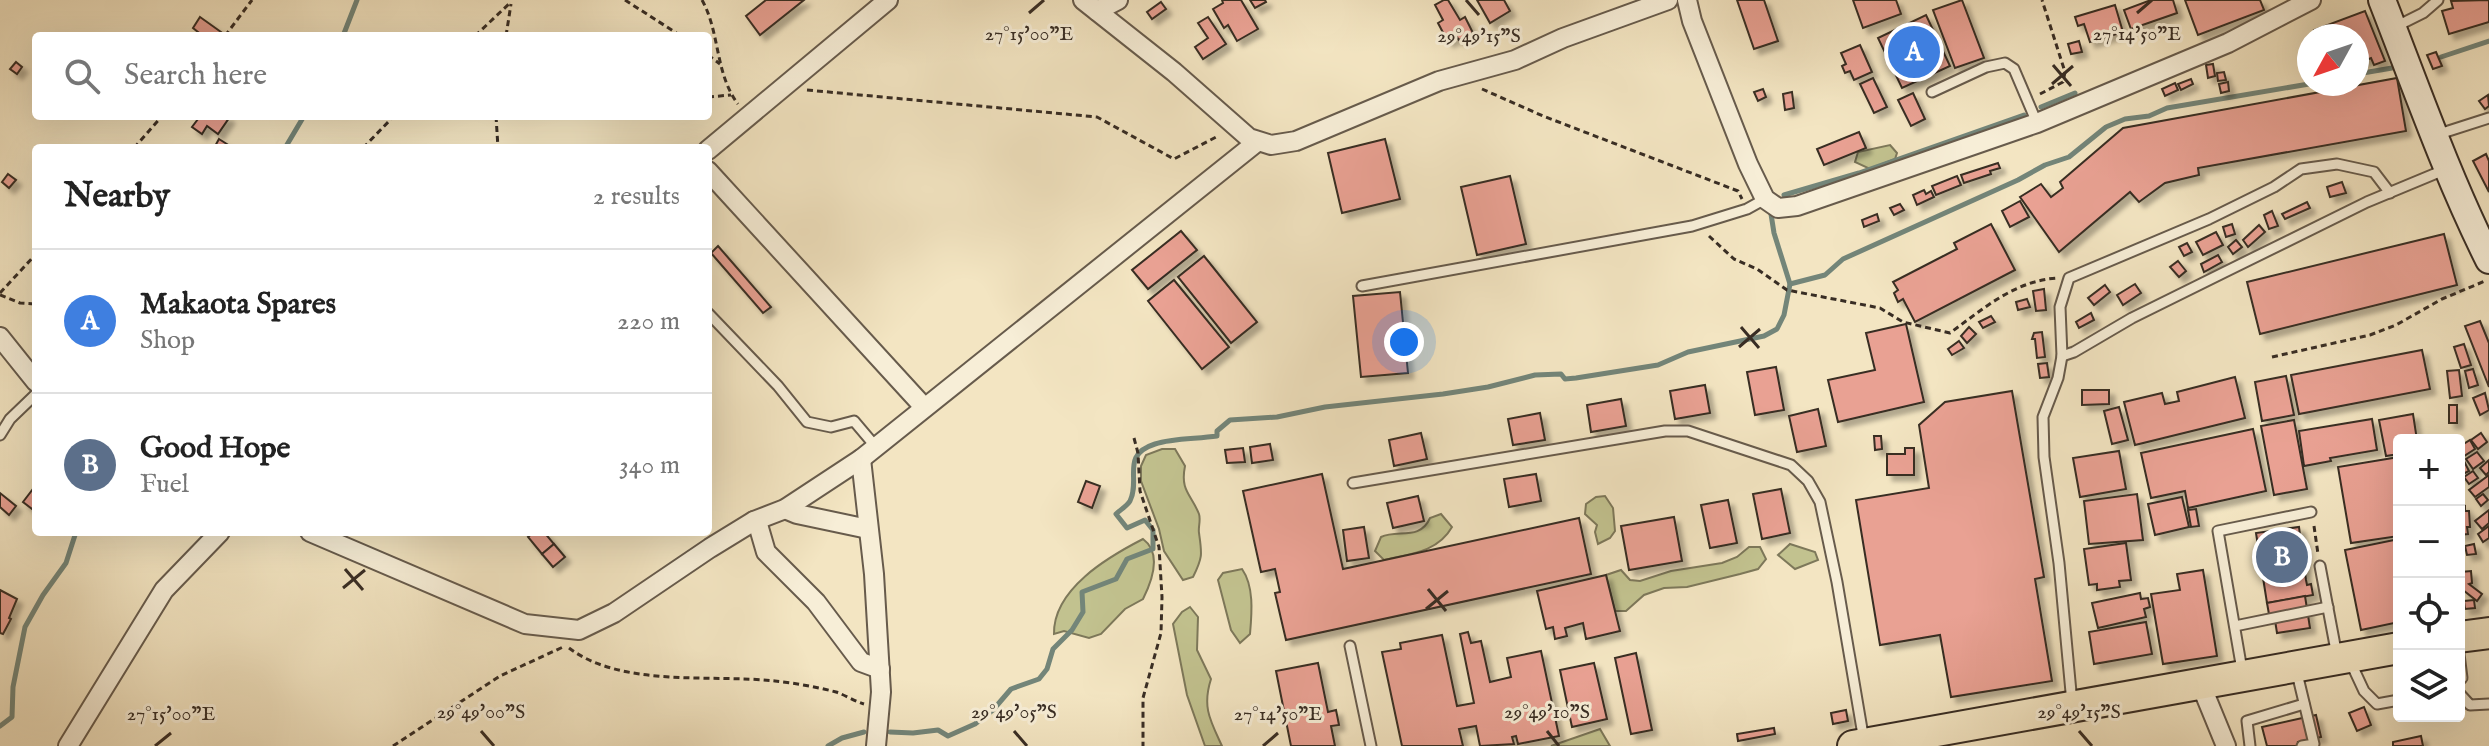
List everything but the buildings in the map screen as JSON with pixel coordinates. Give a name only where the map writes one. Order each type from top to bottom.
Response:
[{"type":"main road","points":[[2382,0],[2433,136],[2486,246]]},
{"type":"main road","points":[[2465,636],[2489,633]]},
{"type":"main road","points":[[1859,745],[1957,737],[2073,708],[2393,649]]},
{"type":"street","points":[[712,147],[888,0]]},
{"type":"street","points":[[1090,6],[1118,0]]},
{"type":"street","points":[[1090,6],[1253,140],[1271,145],[1296,141],[1439,81],[1515,60],[1563,38],[1668,0]]},
{"type":"street","points":[[1687,0],[1692,21],[1748,164],[1765,199],[1778,208],[1797,206],[2037,123],[2228,43],[2311,0]]},
{"type":"street","points":[[319,536],[525,624],[579,630],[614,613],[754,521],[785,509],[869,453],[1056,304],[1253,140]]},
{"type":"street","points":[[712,175],[924,407]]},
{"type":"street","points":[[0,337],[32,377]]},
{"type":"street","points":[[869,453],[868,529],[880,669],[876,746]]},
{"type":"street","points":[[785,509],[868,529]]},
{"type":"street","points":[[754,521],[766,552],[816,602],[861,662],[880,669]]},
{"type":"street","points":[[68,746],[164,590],[215,536]]},
{"type":"street","points":[[2201,685],[2220,744]]},
{"type":"lane","points":[[2393,28],[2423,13],[2438,0]]},
{"type":"lane","points":[[1932,92],[1986,67],[2005,63],[2014,69],[2037,123]]},
{"type":"lane","points":[[2433,136],[2489,118]]},
{"type":"lane","points":[[2073,708],[2059,563],[2044,457],[2043,417],[2058,378],[2062,356],[2060,307],[2069,278],[2209,219],[2274,187],[2301,169],[2337,164],[2374,172],[2390,193]]},
{"type":"lane","points":[[2062,356],[2225,272],[2447,169]]},
{"type":"lane","points":[[1362,286],[1699,224],[1747,209],[1765,199]]},
{"type":"lane","points":[[712,317],[778,386],[807,422],[831,427],[854,421],[869,453]]},
{"type":"lane","points":[[0,435],[10,419],[32,398]]},
{"type":"lane","points":[[1353,483],[1665,431],[1688,431],[1791,465],[1808,481],[1820,502],[1837,582],[1859,745]]},
{"type":"lane","points":[[2244,677],[2218,531],[2311,512]]},
{"type":"lane","points":[[2320,566],[2343,659],[2364,691],[2377,704],[2393,701]]},
{"type":"lane","points":[[2235,626],[2328,607]]},
{"type":"lane","points":[[1350,646],[1371,746]]},
{"type":"lane","points":[[2296,667],[2314,744],[2302,746]]},
{"type":"lane","points":[[2465,700],[2470,705],[2489,704]]},
{"type":"lane","points":[[2250,746],[2247,721],[2304,704]]},
{"type":"path","points":[[228,32],[252,0]]},
{"type":"path","points":[[625,0],[675,32]]},
{"type":"path","points":[[702,0],[709,12],[720,64],[731,95],[748,117]]},
{"type":"path","points":[[2028,100],[2063,82],[2065,72],[2042,0]]},
{"type":"path","points":[[479,32],[512,1]]},
{"type":"path","points":[[507,32],[512,1]]},
{"type":"path","points":[[712,58],[720,64]]},
{"type":"path","points":[[1464,74],[1471,83],[1514,105],[1738,191],[1747,209]]},
{"type":"path","points":[[788,82],[796,89],[1097,117],[1174,159],[1219,136],[1253,140]]},
{"type":"path","points":[[712,97],[731,95]]},
{"type":"path","points":[[138,144],[158,120]]},
{"type":"path","points":[[367,144],[390,120]]},
{"type":"path","points":[[496,120],[498,144]]},
{"type":"path","points":[[1699,224],[1714,243],[1734,259],[1757,269],[1787,290],[1880,308],[1903,322],[1950,333],[2004,293],[2042,279],[2069,278]]},
{"type":"path","points":[[32,258],[0,294],[20,303],[32,304]]},
{"type":"path","points":[[2272,357],[2370,335],[2396,325],[2442,299],[2489,280]]},
{"type":"path","points":[[1134,438],[1140,491],[1159,547],[1162,597],[1161,633],[1143,698],[1143,746]]},
{"type":"path","points":[[2311,512],[2320,566]]},
{"type":"path","points":[[393,746],[500,676],[566,646],[579,630]]},
{"type":"path","points":[[566,646],[579,655],[626,671],[669,678],[776,681],[837,692],[862,704],[880,704]]},
{"type":"green space","points":[[1890,145],[1897,153],[1895,159],[1870,169],[1855,162],[1858,152]]},
{"type":"green space","points":[[1162,449],[1175,449],[1185,466],[1185,487],[1200,516],[1200,560],[1193,577],[1183,580],[1164,551],[1141,481],[1141,466],[1146,455]]},
{"type":"green space","points":[[1605,496],[1613,508],[1615,531],[1610,538],[1598,544],[1597,525],[1585,514],[1586,504],[1596,497]]},
{"type":"green space","points":[[1441,514],[1452,527],[1431,547],[1384,560],[1375,551],[1381,537],[1421,530],[1430,518]]},
{"type":"green space","points":[[1143,539],[1152,552],[1154,568],[1143,599],[1125,609],[1101,634],[1089,638],[1064,631],[1054,634],[1056,618],[1072,589],[1099,565]]},
{"type":"green space","points":[[1790,544],[1815,552],[1818,560],[1795,569],[1778,555]]},
{"type":"green space","points":[[1749,547],[1760,547],[1766,559],[1758,569],[1687,587],[1664,588],[1644,595],[1626,611],[1615,611],[1606,575],[1621,570],[1630,580],[1640,581],[1671,571],[1722,563],[1737,557]]},
{"type":"green space","points":[[1242,569],[1250,591],[1251,617],[1250,634],[1240,643],[1231,630],[1218,580],[1223,573]]},
{"type":"green space","points":[[1190,607],[1198,617],[1197,650],[1211,679],[1207,698],[1209,713],[1222,746],[1205,746],[1187,695],[1173,624]]},
{"type":"green space","points":[[1600,729],[1610,746],[1551,746]]},
{"type":"waterway","points":[[345,32],[357,0]]},
{"type":"waterway","points":[[2441,57],[2489,41]]},
{"type":"waterway","points":[[2369,72],[2392,68]]},
{"type":"waterway","points":[[890,732],[938,730],[948,736],[975,724],[993,710],[1011,689],[1039,679],[1047,669],[1053,649],[1072,630],[1083,612],[1082,592],[1116,579],[1127,559],[1153,549],[1153,530],[1145,520],[1127,528],[1116,514],[1130,501],[1135,461],[1144,449],[1169,441],[1217,436],[1217,431],[1230,420],[1277,417],[1325,407],[1443,394],[1535,375],[1561,374],[1565,379],[1576,378],[1658,365],[1688,352],[1764,336],[1777,329],[1784,315],[1790,284],[1825,275],[1843,259],[2045,165],[2069,157],[2106,127],[2167,108],[2297,86]]},
{"type":"waterway","points":[[2041,107],[2075,93]]},
{"type":"waterway","points":[[1784,195],[1859,173],[2024,115]]},
{"type":"waterway","points":[[287,144],[302,120]]},
{"type":"waterway","points":[[1771,214],[1790,284]]},
{"type":"waterway","points":[[0,726],[12,717],[13,687],[25,627],[66,563],[75,536]]},
{"type":"waterway","points":[[828,746],[864,732]]},
{"type":"place","name":"Makaota Spares","points":[[1914,52]]},
{"type":"place","name":"Good Hope","points":[[2282,557]]}]
